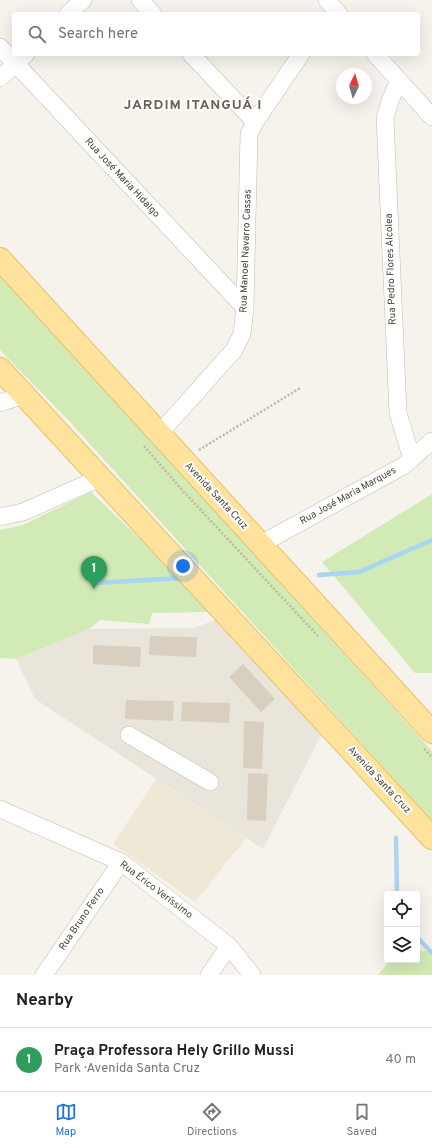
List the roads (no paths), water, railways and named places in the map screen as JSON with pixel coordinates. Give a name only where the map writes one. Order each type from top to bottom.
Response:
[{"type":"main road","name":"Avenida Santa Cruz","points":[[0,259],[432,732]]},
{"type":"main road","name":"Avenida Santa Cruz","points":[[0,369],[432,838]]},
{"type":"street","points":[[70,12],[83,0]]},
{"type":"street","points":[[140,0],[151,12]]},
{"type":"street","name":"Rua José Maria Hidalgo","points":[[0,47],[12,54]]},
{"type":"street","points":[[193,56],[255,122]]},
{"type":"street","name":"Rua Manoel Navarro Cassas","points":[[159,434],[234,350],[242,334],[245,308],[249,134],[255,122],[300,56]]},
{"type":"street","points":[[377,56],[432,117]]},
{"type":"street","points":[[0,78],[21,59]]},
{"type":"street","name":"Rua José Maria Hidalgo","points":[[21,59],[245,308]]},
{"type":"street","name":"Rua Pedro Flores Alcolea","points":[[399,80],[385,118],[398,413],[412,459]]},
{"type":"street","points":[[0,403],[24,395]]},
{"type":"street","name":"Rua José Maria Marques","points":[[261,544],[403,466],[432,441]]},
{"type":"street","points":[[0,517],[23,512],[100,478]]},
{"type":"street","points":[[129,735],[210,782]]},
{"type":"street","name":"Rua Érico Veríssimo","points":[[0,809],[121,862],[229,946],[252,975]]},
{"type":"street","name":"Rua Bruno Ferro","points":[[44,975],[121,862]]},
{"type":"street","points":[[209,975],[229,946]]},
{"type":"waterway","points":[[319,575],[359,572],[432,540]]},
{"type":"waterway","points":[[94,583],[183,578]]},
{"type":"waterway","points":[[396,838],[397,891]]},
{"type":"waterway","points":[[420,940],[432,953]]},
{"type":"place","name":"Praça Professora Hely Grillo Mussi","points":[[94,589]]},
{"type":"district","name":"JARDIM ITANGUÁ I","points":[[193,105]]}]
